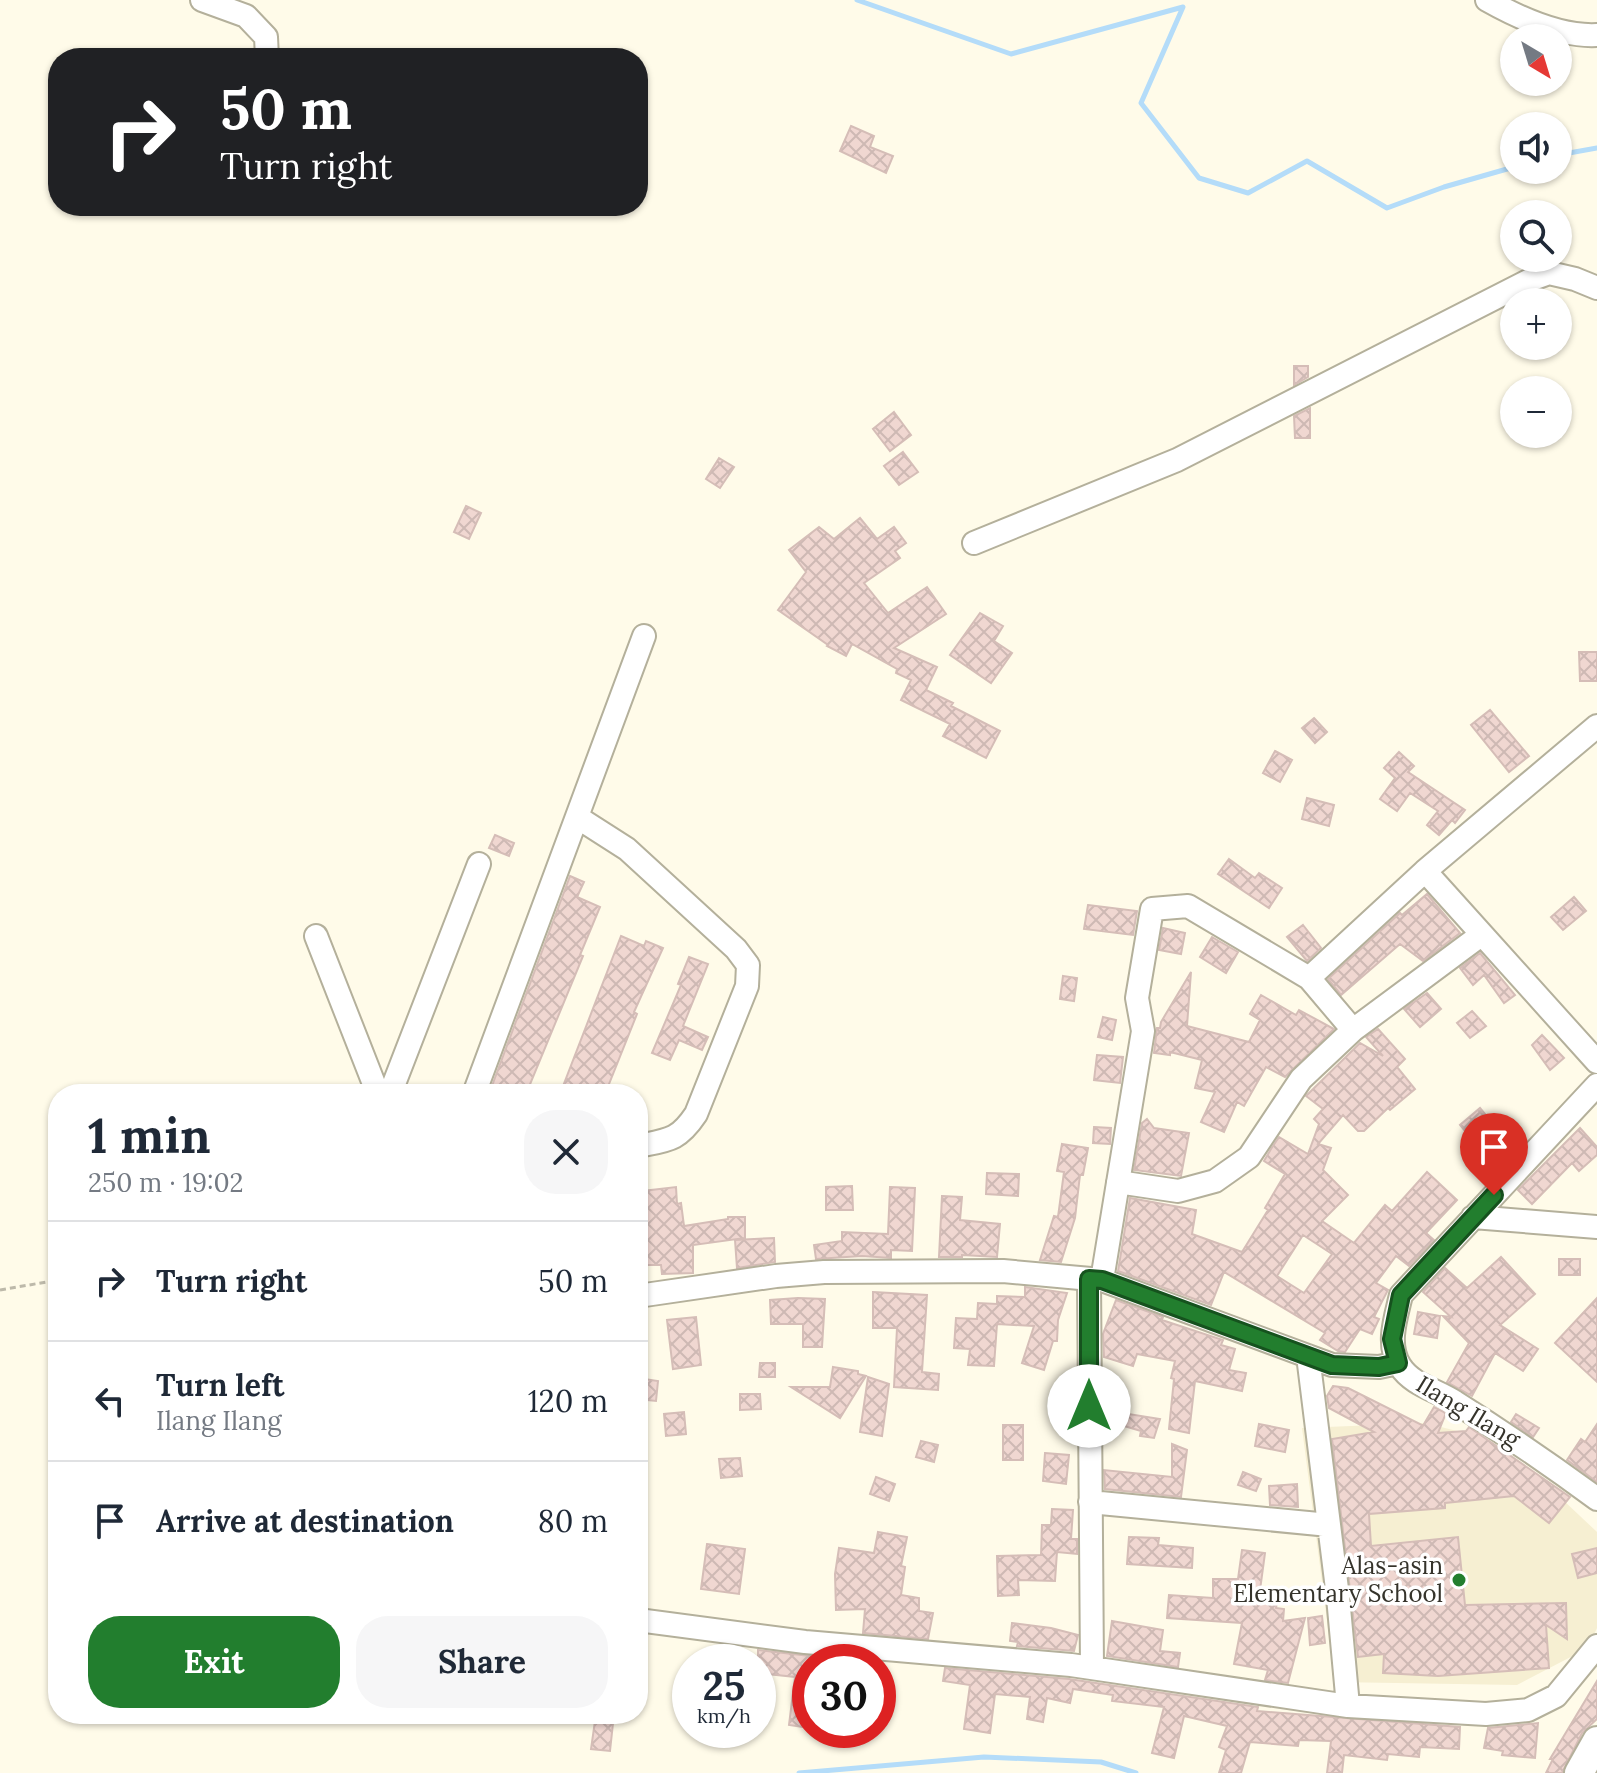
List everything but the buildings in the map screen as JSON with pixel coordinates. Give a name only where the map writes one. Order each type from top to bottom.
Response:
[{"type":"main road","points":[[1579,1773],[1597,1741]]},
{"type":"street","points":[[202,0],[246,16],[266,37],[267,48]]},
{"type":"street","points":[[1487,0],[1506,11],[1576,36],[1597,35]]},
{"type":"street","points":[[974,543],[1177,460],[1530,280],[1549,273],[1597,288]]},
{"type":"street","points":[[478,1084],[644,636]]},
{"type":"street","points":[[1309,978],[1425,871],[1597,726]]},
{"type":"street","points":[[577,817],[627,849],[736,949],[748,965],[747,986],[696,1114],[685,1131],[665,1141],[648,1144]]},
{"type":"street","points":[[394,1084],[479,864]]},
{"type":"street","points":[[1425,871],[1597,1062]]},
{"type":"street","points":[[1092,1668],[1090,1502],[1095,1279],[1118,1182],[1143,1031],[1137,998],[1152,909],[1188,906],[1309,978],[1353,1030]]},
{"type":"street","points":[[1118,1182],[1178,1191],[1215,1181],[1249,1157],[1301,1079],[1353,1030],[1481,935]]},
{"type":"street","points":[[316,936],[374,1084]]},
{"type":"street","name":"Ilang Ilang","points":[[1597,1085],[1401,1295],[1392,1339],[1398,1363],[1409,1378],[1447,1397],[1505,1433],[1597,1499]]},
{"type":"street","points":[[1473,1217],[1597,1227]]},
{"type":"street","points":[[648,1295],[824,1272],[1003,1271],[1095,1279],[1332,1365],[1379,1367],[1398,1363]]},
{"type":"street","points":[[1308,1356],[1348,1706]]},
{"type":"street","points":[[1090,1502],[1329,1525]]},
{"type":"street","points":[[648,1621],[805,1642],[1092,1668],[1348,1706],[1486,1714],[1528,1710],[1556,1696],[1597,1646]]},
{"type":"path","points":[[0,1290],[48,1282]]},
{"type":"shaded area","name":"Alas-asin Elementary School","points":[[1425,1423],[1465,1433],[1563,1500],[1597,1532],[1597,1628],[1588,1648],[1517,1685],[1335,1682],[1302,1428]]},
{"type":"waterway","points":[[857,0],[1011,54],[1183,7],[1141,103],[1199,178],[1248,193],[1307,161],[1387,208],[1500,171]]},
{"type":"waterway","points":[[1572,152],[1597,148]]},
{"type":"waterway","points":[[799,1773],[984,1757],[1101,1762],[1136,1773]]},
{"type":"place","name":"Alas-asin Elementary School","points":[[1459,1580]]},
{"type":"route","points":[[1089,1406],[1089,1279],[1102,1280],[1332,1365],[1379,1367],[1398,1363],[1392,1339],[1401,1295],[1494,1195]]}]
